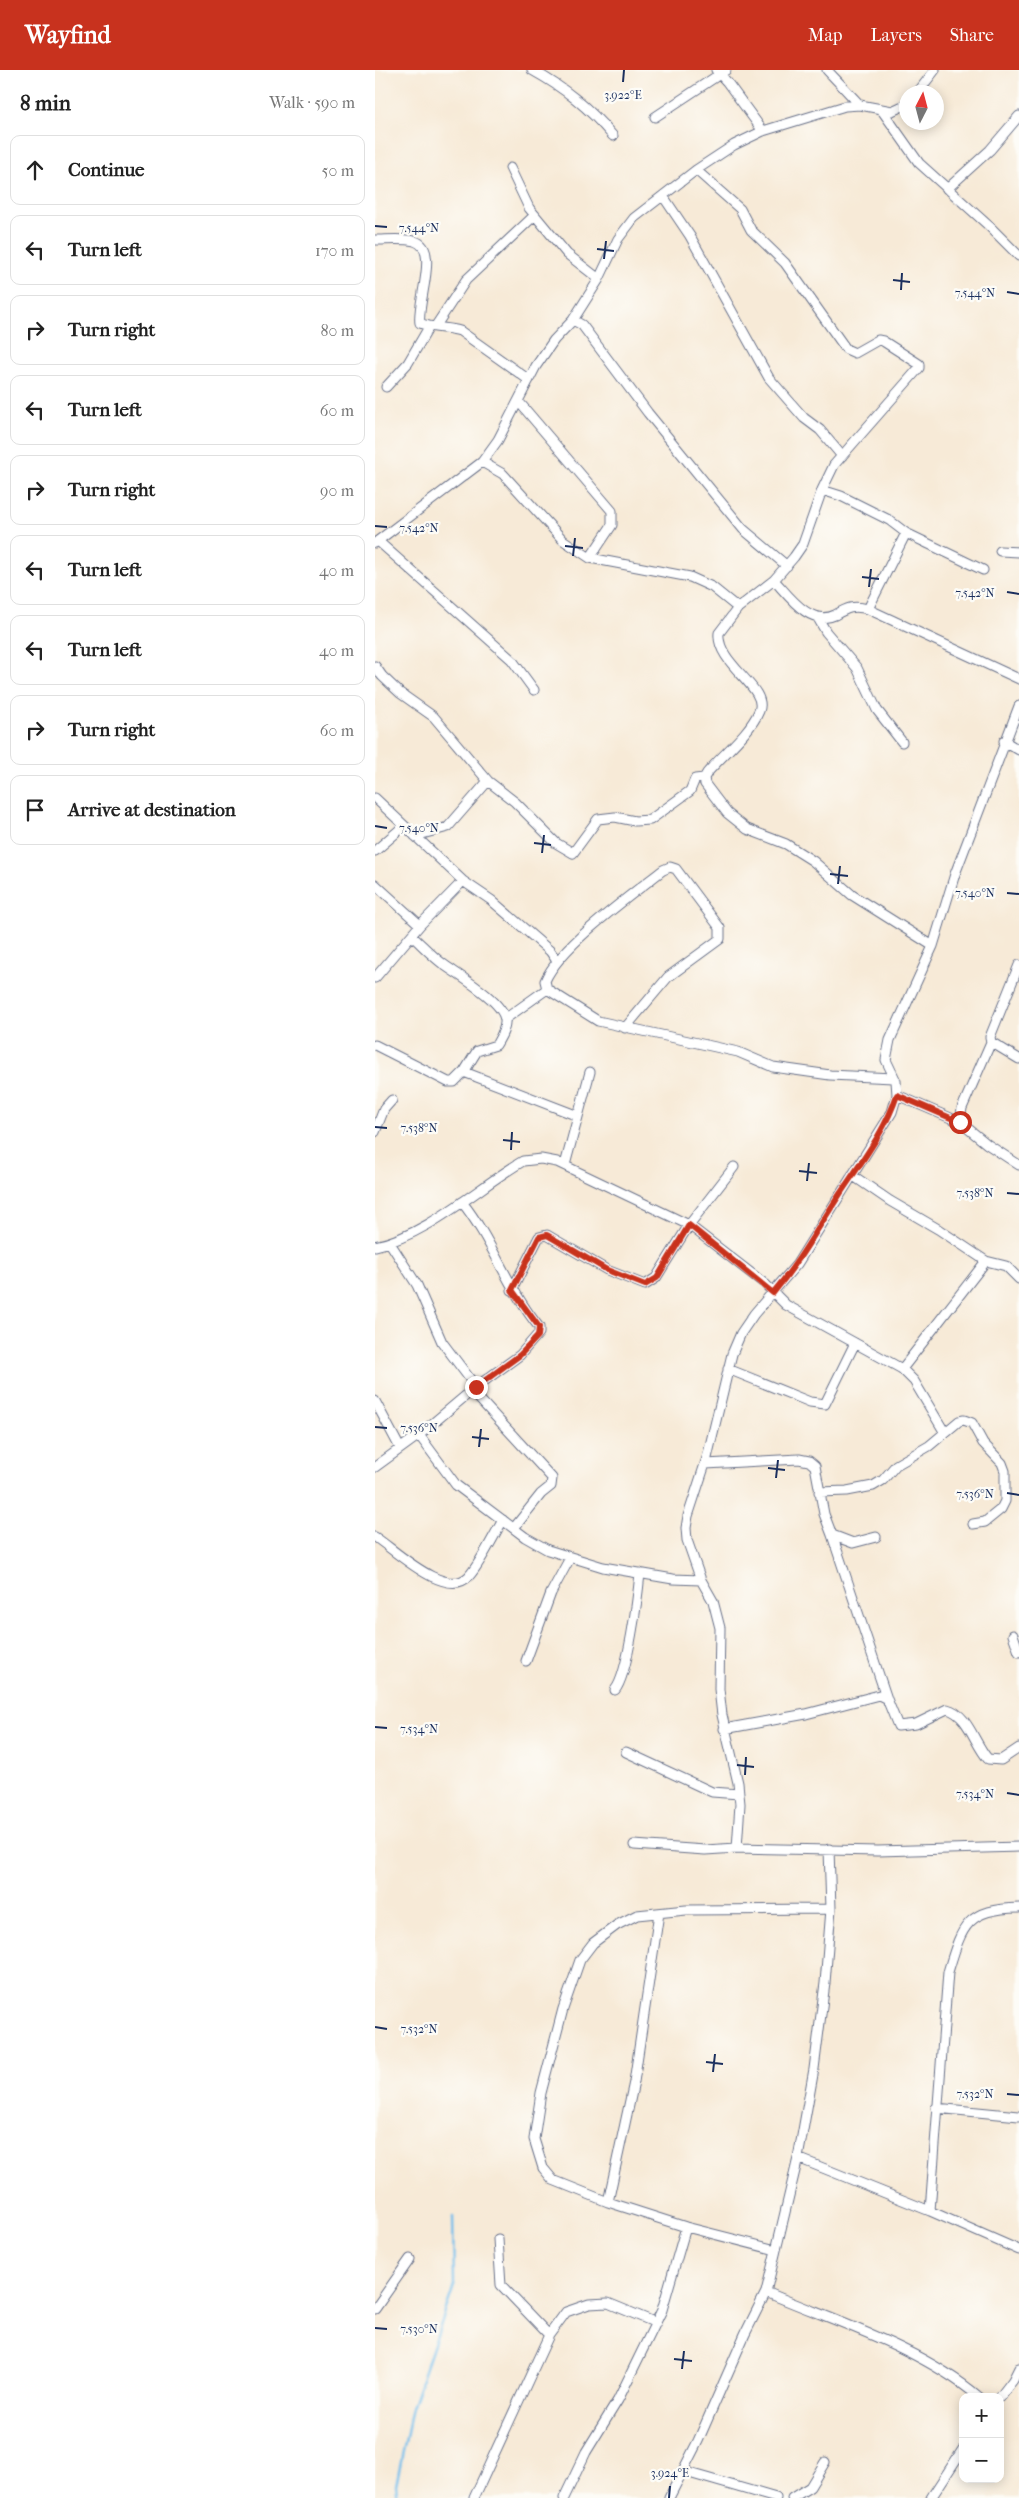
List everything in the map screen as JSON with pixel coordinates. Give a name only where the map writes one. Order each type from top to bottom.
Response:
[{"type":"street","points":[[532,70],[562,87],[590,110],[613,136]]},
{"type":"street","points":[[827,70],[861,105]]},
{"type":"street","points":[[923,85],[935,70]]},
{"type":"street","points":[[655,117],[721,72],[763,131]]},
{"type":"street","points":[[533,690],[512,660],[377,542],[482,462],[498,440],[529,380],[554,340],[573,320],[599,279],[618,239],[635,218],[696,170],[734,145],[763,131],[845,106],[861,105],[892,110],[899,107]]},
{"type":"street","points":[[881,109],[919,163],[1018,254]]},
{"type":"street","points":[[947,189],[990,150],[1019,116]]},
{"type":"street","points":[[510,168],[535,215],[567,254],[599,279]]},
{"type":"street","points":[[375,666],[400,693],[434,717],[488,781],[515,802],[556,843],[573,853],[598,819],[615,817],[635,821],[650,820],[690,791],[695,779],[704,778],[749,727],[760,709],[760,700],[755,690],[721,650],[719,633],[738,608],[774,580],[787,566],[803,544],[833,465],[912,378],[919,368],[919,364],[883,341],[878,340],[855,353],[846,349],[785,262],[751,230],[740,209],[696,170]]},
{"type":"street","points":[[663,196],[690,236],[769,378],[804,418],[820,430],[841,456]]},
{"type":"street","points":[[387,387],[408,362],[466,280],[535,215]]},
{"type":"street","points":[[375,240],[414,240],[422,244],[427,250],[419,314],[421,323],[432,327],[460,331],[529,380]]},
{"type":"street","points":[[573,320],[582,325],[648,413],[743,529],[787,566]]},
{"type":"street","points":[[519,402],[612,511],[612,525],[590,558]]},
{"type":"street","points":[[482,462],[503,474],[563,540],[590,558],[690,577],[712,587],[738,608]]},
{"type":"street","points":[[822,490],[841,496],[881,516],[906,533],[983,570]]},
{"type":"street","points":[[868,609],[906,533]]},
{"type":"street","points":[[1000,551],[1019,552]]},
{"type":"street","points":[[774,580],[806,613],[817,618],[826,618],[853,606],[868,609],[1019,679]]},
{"type":"street","points":[[817,618],[857,668],[877,710],[903,742]]},
{"type":"street","points":[[737,1848],[739,1794],[724,1729],[719,1689],[720,1628],[713,1601],[701,1580],[687,1540],[686,1528],[706,1464],[728,1369],[741,1334],[754,1314],[797,1264],[852,1175],[868,1154],[892,1112],[897,1095],[886,1060],[887,1049],[933,946],[955,874],[1019,706]]},
{"type":"street","points":[[1004,742],[1019,750]]},
{"type":"street","points":[[704,778],[705,784],[727,813],[747,829],[786,844],[813,861],[852,895],[933,946]]},
{"type":"street","points":[[415,836],[448,826],[488,781]]},
{"type":"street","points":[[375,798],[463,881],[491,900],[550,951],[557,961]]},
{"type":"street","points":[[375,851],[404,826]]},
{"type":"street","points":[[625,1028],[668,977],[720,939],[720,928],[676,869],[670,867],[663,870],[615,908],[557,961],[545,981],[547,989],[598,1021],[625,1028],[738,1052],[773,1067],[829,1075],[893,1078]]},
{"type":"street","points":[[375,978],[420,926],[463,881]]},
{"type":"street","points":[[375,884],[420,926]]},
{"type":"street","points":[[375,1045],[448,1082],[453,1082],[464,1072],[477,1051],[496,1045],[503,1034],[505,1019],[500,1008],[442,963],[412,936]]},
{"type":"street","points":[[960,1122],[962,1108],[991,1042],[991,1033],[1019,966]]},
{"type":"street","points":[[505,1019],[547,989]]},
{"type":"street","points":[[991,1042],[1019,1058]]},
{"type":"street","points":[[464,1072],[578,1116]]},
{"type":"street","points":[[565,1165],[589,1072]]},
{"type":"street","points":[[897,1095],[960,1122],[987,1144],[1019,1165]]},
{"type":"street","points":[[375,1132],[385,1109],[393,1100]]},
{"type":"street","points":[[375,1246],[390,1243],[415,1231],[523,1161],[541,1159],[565,1165],[689,1225],[786,1304],[902,1369],[914,1381],[945,1433]]},
{"type":"street","points":[[512,1290],[539,1237],[543,1236],[556,1240],[607,1270],[645,1285],[657,1278],[689,1225],[734,1166]]},
{"type":"street","points":[[852,1175],[890,1202],[938,1228],[986,1261],[1006,1266],[1019,1278]]},
{"type":"street","points":[[375,1466],[419,1435],[474,1389],[520,1355],[538,1336],[539,1327],[512,1290],[488,1239],[462,1202]]},
{"type":"street","points":[[390,1243],[417,1285],[442,1342],[474,1389],[552,1478],[551,1486],[537,1498],[514,1528]]},
{"type":"street","points":[[902,1369],[986,1261]]},
{"type":"street","points":[[728,1369],[810,1402],[825,1404],[855,1343]]},
{"type":"street","points":[[375,1401],[400,1448]]},
{"type":"street","points":[[819,1492],[847,1491],[873,1486],[883,1480],[896,1465],[929,1446],[959,1421],[968,1421],[972,1423],[983,1443],[1002,1463],[1005,1487],[1005,1501],[1001,1510],[985,1522],[973,1524]]},
{"type":"street","points":[[419,1435],[456,1485],[514,1528],[548,1550],[603,1567],[673,1579],[701,1580]]},
{"type":"street","points":[[706,1464],[799,1459],[809,1461],[815,1466],[818,1474],[819,1492],[832,1535],[887,1699],[898,1726],[916,1724],[947,1709],[961,1716],[980,1750],[988,1758],[1001,1760],[1019,1748]]},
{"type":"street","points":[[375,1537],[433,1579],[454,1583],[468,1577],[503,1520]]},
{"type":"street","points":[[832,1535],[853,1543],[876,1537]]},
{"type":"street","points":[[526,1661],[551,1593],[570,1558]]},
{"type":"street","points":[[615,1690],[620,1684],[625,1666],[640,1573]]},
{"type":"street","points":[[1013,1635],[1019,1652]]},
{"type":"street","points":[[724,1729],[806,1714],[870,1696],[879,1695],[887,1699]]},
{"type":"street","points":[[626,1752],[712,1792],[739,1794]]},
{"type":"street","points":[[634,1845],[705,1850],[737,1848],[878,1851],[1019,1847]]},
{"type":"street","points":[[669,2498],[699,2441],[765,2292],[776,2250],[797,2158],[814,2069],[825,1983],[831,1909],[829,1849]]},
{"type":"street","points":[[930,2211],[936,2108],[948,1972],[967,1922],[982,1912],[1019,1908]]},
{"type":"street","points":[[776,2250],[686,2227],[608,2202],[553,2180],[543,2168],[534,2140],[541,2093],[563,2009],[580,1960],[593,1943],[617,1925],[637,1915],[659,1913],[739,1909],[831,1909]]},
{"type":"street","points":[[608,2202],[634,2082],[659,1913]]},
{"type":"street","points":[[936,2108],[1019,2116]]},
{"type":"street","points":[[797,2158],[930,2211],[1019,2250]]},
{"type":"street","points":[[564,2498],[586,2452],[618,2400],[636,2365],[654,2322],[662,2310],[686,2227]]},
{"type":"street","points":[[498,2239],[501,2285],[549,2335]]},
{"type":"street","points":[[375,2309],[410,2258]]},
{"type":"street","points":[[765,2292],[907,2351],[952,2376],[974,2393]]},
{"type":"street","points":[[474,2498],[549,2335],[566,2312],[589,2304],[608,2303],[654,2322]]},
{"type":"street","points":[[1004,2393],[1016,2382],[1019,2368]]},
{"type":"street","points":[[931,2498],[959,2455]]},
{"type":"street","points":[[791,2498],[810,2487],[825,2462]]},
{"type":"street","points":[[682,2471],[775,2498]]},
{"type":"waterway","points":[[398,2498],[396,2485],[412,2408],[454,2286],[453,2216]]},
{"type":"route","points":[[476,1387],[520,1355],[538,1336],[539,1327],[512,1290],[539,1237],[547,1235],[607,1270],[637,1284],[645,1285],[657,1278],[689,1225],[752,1276],[765,1284],[773,1293],[797,1264],[852,1175],[868,1154],[892,1112],[897,1095],[960,1122]]}]
